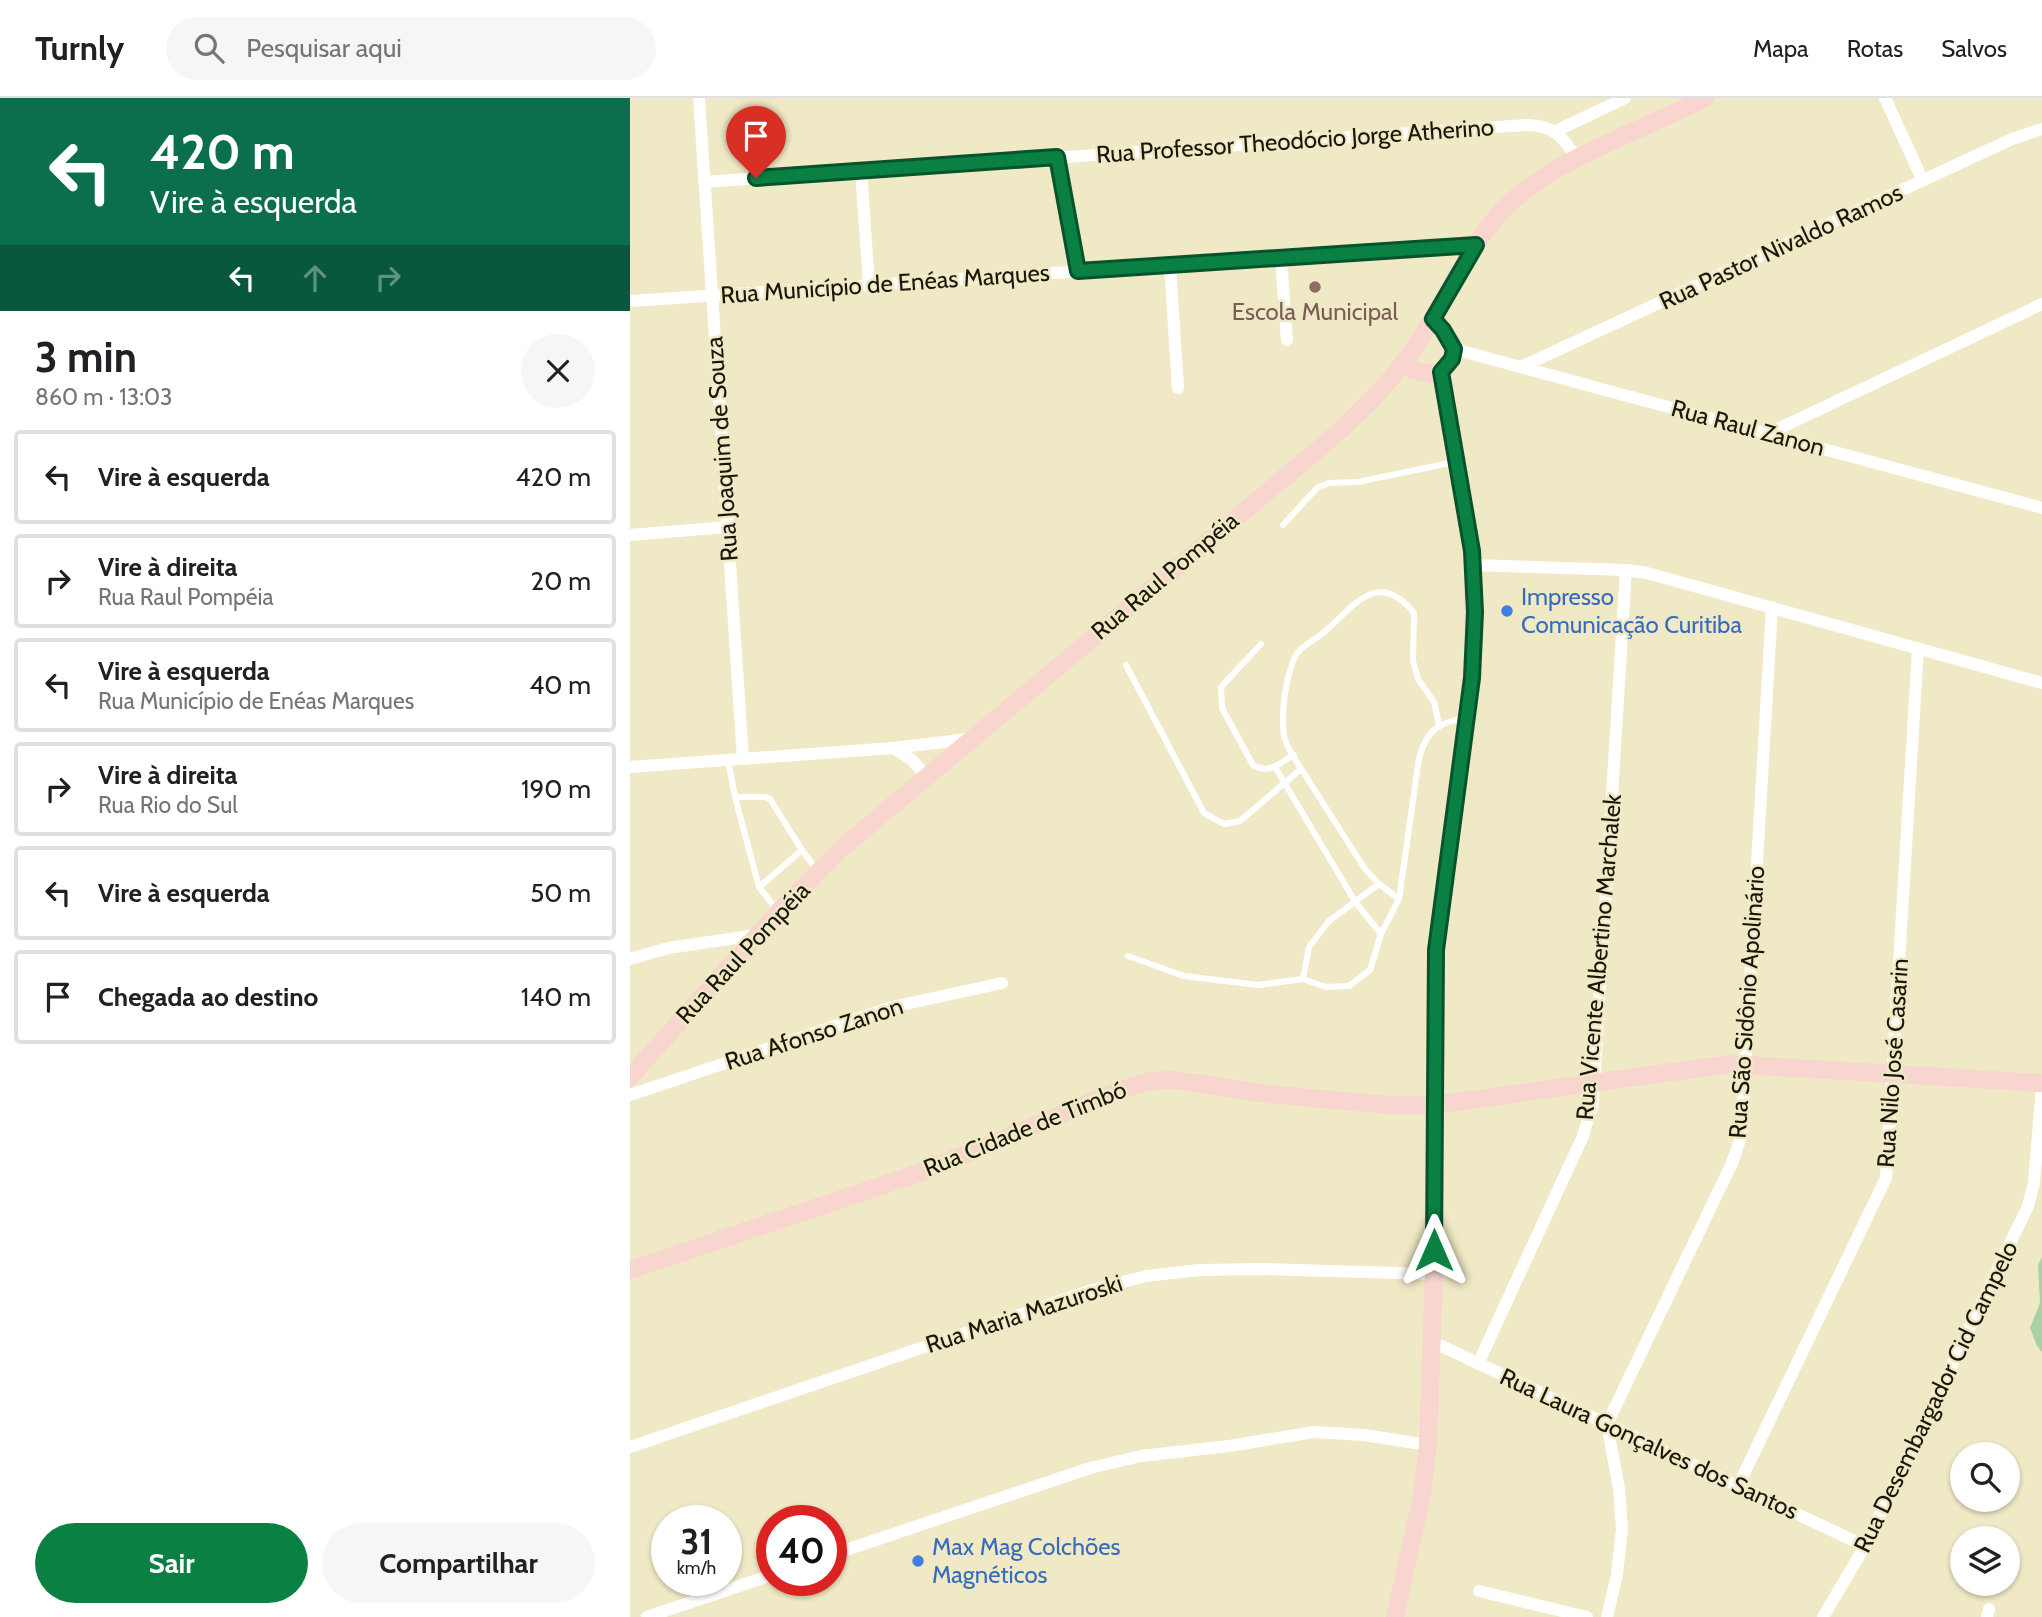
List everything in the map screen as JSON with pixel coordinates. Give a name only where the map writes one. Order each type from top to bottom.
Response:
[{"type":"main road","name":"Rua Raul Pompéia","points":[[630,1077],[818,871],[969,739],[1326,442],[1374,398],[1402,365],[1433,319],[1476,245],[1502,211],[1537,181],[1705,98]]},
{"type":"main road","points":[[1402,365],[1423,373],[1441,372],[1452,359],[1454,349],[1433,319]]},
{"type":"main road","points":[[1395,1617],[1422,1495],[1428,1444],[1433,1342],[1436,950],[1467,718],[1474,640],[1473,565],[1441,372]]},
{"type":"main road","name":"Rua Cidade de Timbó","points":[[630,1270],[933,1167],[1149,1081],[1175,1080],[1389,1105],[1434,1105],[1719,1065],[1894,1073],[2042,1085]]},
{"type":"street","name":"Rua Joaquim de Souza","points":[[699,98],[743,759]]},
{"type":"street","points":[[1577,159],[1556,131],[1625,98]]},
{"type":"street","points":[[1885,98],[1923,181]]},
{"type":"street","name":"Rua Professor Theodócio Jorge Atherino","points":[[704,182],[1527,125],[1548,127],[1556,131]]},
{"type":"street","name":"Rua Pastor Nivaldo Ramos","points":[[1521,368],[2012,139],[2042,129]]},
{"type":"street","points":[[1057,157],[1078,271]]},
{"type":"street","points":[[860,171],[869,285]]},
{"type":"street","name":"Rua Município de Enéas Marques","points":[[630,301],[1476,245]]},
{"type":"street","points":[[1281,258],[1287,340]]},
{"type":"street","points":[[1170,265],[1178,388]]},
{"type":"street","points":[[1767,433],[2042,304]]},
{"type":"street","name":"Rua Raul Zanon","points":[[1454,349],[2042,508]]},
{"type":"street","points":[[630,535],[727,527]]},
{"type":"street","points":[[1473,565],[1647,573],[2042,682]]},
{"type":"street","name":"Rua Vicente Albertino Marchalek","points":[[1478,1364],[1589,1120],[1594,1082],[1626,570]]},
{"type":"street","name":"Rua São Sidônio Apolinário","points":[[1607,1424],[1737,1151],[1743,1121],[1772,607]]},
{"type":"street","name":"Rua Nilo José Casarin","points":[[1738,1486],[1883,1187],[1889,1166],[1917,648]]},
{"type":"street","points":[[630,767],[893,748],[969,739]]},
{"type":"street","points":[[893,748],[912,760],[926,776]]},
{"type":"street","points":[[630,959],[668,948],[757,935]]},
{"type":"street","name":"Rua Afonso Zanon","points":[[630,1095],[892,1007],[1002,983]]},
{"type":"street","name":"Rua Desembargador Cid Campelo","points":[[1823,1617],[1866,1546],[2028,1206],[2034,1183],[2042,1085]]},
{"type":"street","name":"Rua Maria Mazuroski","points":[[630,1447],[1089,1291],[1146,1276],[1199,1270],[1264,1269],[1434,1274]]},
{"type":"street","name":"Rua Laura Gonçalves dos Santos","points":[[1433,1342],[1866,1546]]},
{"type":"street","points":[[1607,1424],[1619,1489],[1622,1529],[1617,1574],[1607,1617]]},
{"type":"street","points":[[847,1550],[1067,1475],[1142,1456],[1229,1446],[1314,1432],[1364,1435],[1428,1444]]},
{"type":"street","points":[[647,1617],[756,1580]]},
{"type":"street","points":[[1479,1591],[1587,1617]]},
{"type":"lane","points":[[1283,525],[1317,488],[1329,483],[1369,480],[1456,461]]},
{"type":"lane","points":[[1399,899],[1365,869],[1284,738],[1283,706],[1293,659],[1305,644],[1322,634],[1349,606],[1369,593],[1387,594],[1406,602],[1414,613],[1415,670],[1434,702],[1439,724]]},
{"type":"lane","points":[[1261,644],[1221,687],[1222,708],[1253,765],[1264,770],[1275,767],[1294,755]]},
{"type":"lane","points":[[1126,665],[1203,813],[1224,824],[1240,821],[1301,769]]},
{"type":"lane","points":[[1128,956],[1184,976],[1258,985],[1303,979],[1326,987],[1349,986],[1370,970],[1381,934],[1399,899],[1423,742],[1439,724],[1467,718]]},
{"type":"lane","points":[[728,760],[759,887],[778,912]]},
{"type":"lane","points":[[1275,767],[1356,902],[1381,934]]},
{"type":"lane","points":[[735,796],[770,799],[818,871]]},
{"type":"lane","points":[[759,887],[802,850]]},
{"type":"lane","points":[[1303,979],[1310,947],[1329,921],[1379,884]]},
{"type":"green space","points":[[2042,1257],[2042,1352],[2030,1328],[2040,1303],[2038,1265]]},
{"type":"place","name":"Escola Municipal","points":[[1315,287]]},
{"type":"place","name":"Impresso Comunicação Curitiba","points":[[1507,611]]},
{"type":"place","name":"Max Mag Colchões Magnéticos","points":[[918,1561]]},
{"type":"route","points":[[756,178],[1057,157],[1078,271],[1476,245],[1433,319],[1454,349],[1447,368],[1441,372],[1472,551],[1475,612],[1472,678],[1436,950],[1434,1250]]}]
